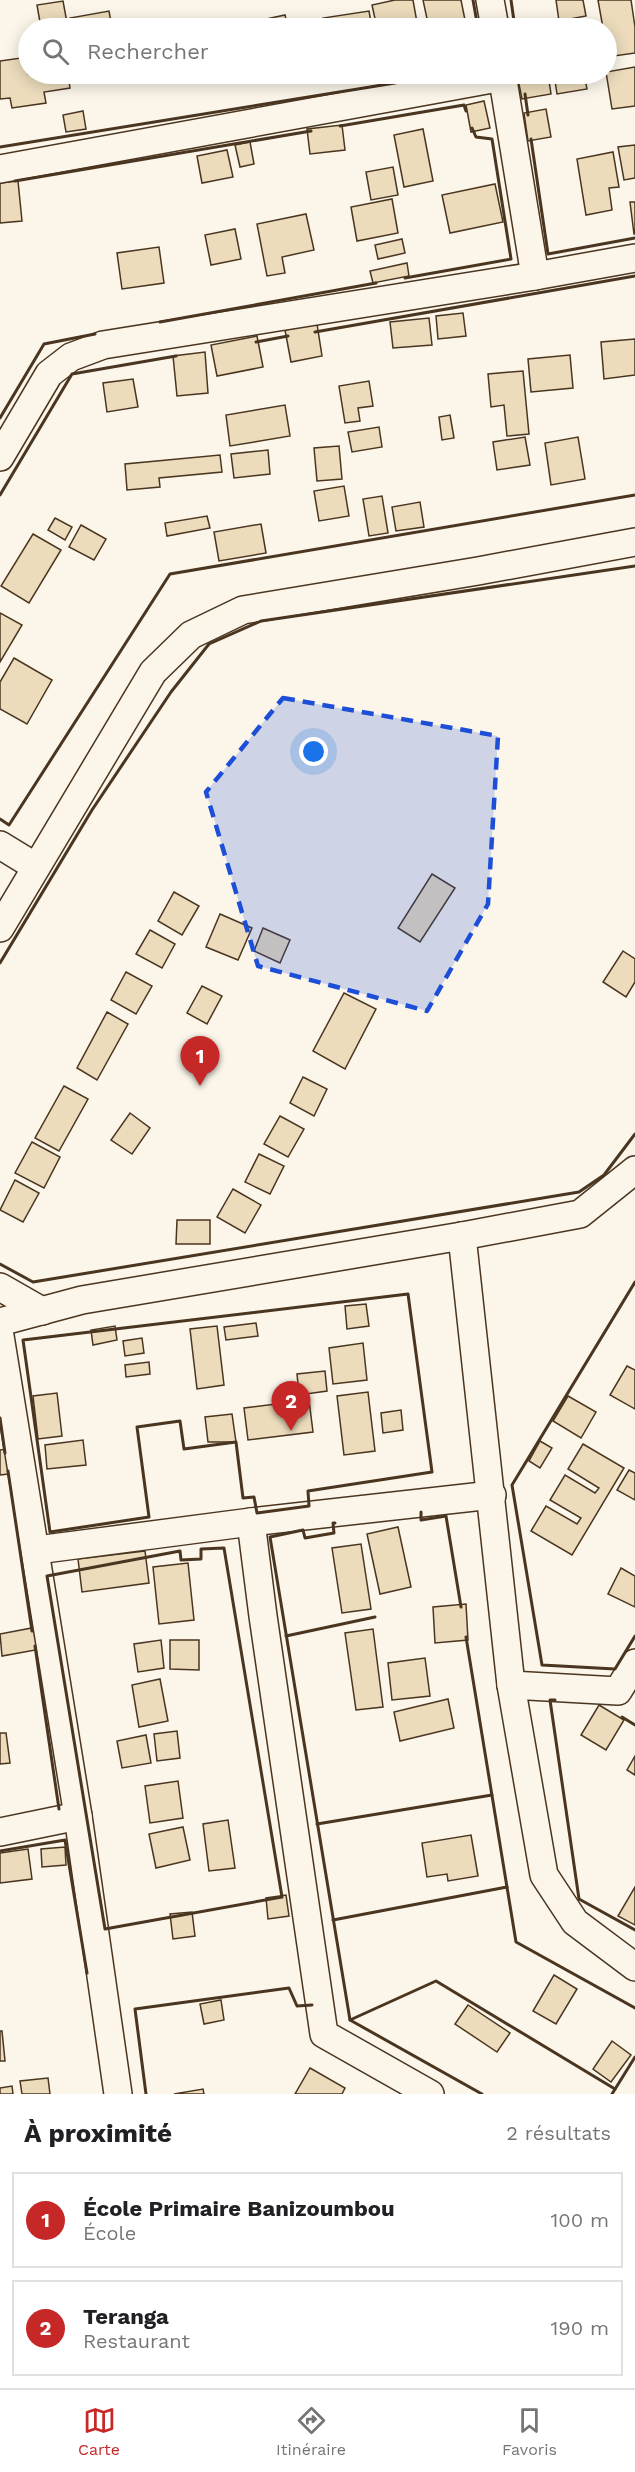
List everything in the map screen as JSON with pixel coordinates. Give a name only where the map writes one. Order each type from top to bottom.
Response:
[{"type":"street","points":[[490,0],[493,18]]},
{"type":"street","points":[[0,169],[454,84]]},
{"type":"street","points":[[503,84],[535,276]]},
{"type":"street","points":[[0,457],[49,374],[71,357],[103,345],[635,258]]},
{"type":"street","points":[[0,928],[153,672],[190,635],[243,610],[635,542]]},
{"type":"street","points":[[0,845],[36,867]]},
{"type":"street","points":[[0,1322],[82,1300],[580,1214],[635,1170]]},
{"type":"street","points":[[462,1236],[511,1685],[544,1875],[575,1922],[635,1967]]},
{"type":"street","points":[[0,1287],[42,1311]]},
{"type":"street","points":[[0,1336],[37,1550],[118,2094]]},
{"type":"street","points":[[37,1550],[251,1521],[492,1495]]},
{"type":"street","points":[[251,1521],[266,1640],[324,2034],[430,2094]]},
{"type":"street","points":[[511,1685],[626,1696],[635,1663]]},
{"type":"street","points":[[0,1832],[78,1816]]},
{"type":"highlighted area","points":[[283,698],[498,736],[488,904],[427,1011],[258,966],[206,792]]},
{"type":"building","points":[[395,0],[413,0],[416,18],[375,18],[372,5]]},
{"type":"building","points":[[423,0],[461,0],[465,18],[427,18]]},
{"type":"building","points":[[556,0],[583,0],[586,16],[559,18]]},
{"type":"building","points":[[598,0],[631,0],[635,27],[635,53],[617,56],[617,18],[601,18]]},
{"type":"building","points":[[63,1],[66,18],[39,18],[37,5]]},
{"type":"building","points":[[109,11],[110,18],[70,18]]},
{"type":"building","points":[[369,11],[370,18],[323,18]]},
{"type":"building","points":[[18,58],[18,84],[69,84],[70,88],[44,92],[46,103],[12,108],[10,98],[0,99],[0,61]]},
{"type":"building","points":[[635,67],[635,106],[612,109],[608,84],[617,84],[617,70]]},
{"type":"building","points":[[519,84],[550,84],[551,94],[522,99]]},
{"type":"building","points":[[556,84],[586,84],[587,89],[557,94]]},
{"type":"building","points":[[484,101],[490,128],[471,132],[466,105]]},
{"type":"building","points":[[546,109],[551,137],[528,141],[524,113]]},
{"type":"building","points":[[83,111],[86,129],[66,132],[63,115]]},
{"type":"building","points":[[342,125],[345,150],[310,154],[307,129]]},
{"type":"building","points":[[423,129],[433,181],[404,187],[394,135]]},
{"type":"building","points":[[250,142],[254,164],[240,167],[235,145]]},
{"type":"building","points":[[635,145],[635,178],[624,180],[618,147]]},
{"type":"building","points":[[227,150],[233,177],[202,183],[197,156]]},
{"type":"building","points":[[613,152],[619,187],[609,188],[612,210],[586,215],[577,159]]},
{"type":"building","points":[[393,167],[398,195],[371,200],[366,172]]},
{"type":"building","points":[[18,181],[22,221],[0,223],[0,183]]},
{"type":"building","points":[[495,184],[503,222],[450,233],[442,195]]},
{"type":"building","points":[[392,199],[398,233],[357,241],[351,207]]},
{"type":"building","points":[[630,202],[635,202],[635,234],[634,234]]},
{"type":"building","points":[[306,214],[314,250],[282,257],[285,273],[267,276],[257,224]]},
{"type":"building","points":[[235,229],[241,259],[211,265],[205,235]]},
{"type":"building","points":[[402,239],[405,253],[378,259],[375,245]]},
{"type":"building","points":[[159,247],[164,283],[122,289],[117,253]]},
{"type":"building","points":[[407,263],[409,276],[373,283],[370,271]]},
{"type":"building","points":[[463,313],[466,336],[438,339],[436,316]]},
{"type":"building","points":[[429,318],[432,345],[393,348],[390,322]]},
{"type":"building","points":[[317,324],[322,356],[291,362],[285,330]]},
{"type":"building","points":[[257,336],[263,367],[217,376],[211,345]]},
{"type":"building","points":[[635,339],[635,375],[604,379],[601,342]]},
{"type":"building","points":[[205,352],[208,393],[177,396],[173,356]]},
{"type":"building","points":[[570,355],[573,388],[531,392],[528,359]]},
{"type":"building","points":[[523,371],[529,434],[507,436],[504,405],[491,407],[488,374]]},
{"type":"building","points":[[133,379],[138,407],[107,412],[103,383]]},
{"type":"building","points":[[369,381],[373,406],[358,408],[360,421],[345,423],[339,386]]},
{"type":"building","points":[[285,405],[290,436],[230,446],[226,415]]},
{"type":"building","points":[[450,415],[454,438],[442,440],[439,417]]},
{"type":"building","points":[[379,427],[382,447],[352,452],[348,432]]},
{"type":"building","points":[[525,437],[530,465],[497,470],[493,442]]},
{"type":"building","points":[[578,437],[585,479],[551,485],[545,443]]},
{"type":"building","points":[[339,446],[342,479],[317,481],[314,448]]},
{"type":"building","points":[[268,450],[270,474],[234,478],[231,454]]},
{"type":"building","points":[[220,455],[222,472],[159,478],[160,487],[127,490],[125,464]]},
{"type":"building","points":[[344,486],[349,516],[319,521],[314,491]]},
{"type":"building","points":[[382,496],[388,533],[369,536],[363,499]]},
{"type":"building","points":[[420,502],[424,527],[396,531],[392,507]]},
{"type":"building","points":[[207,516],[210,528],[167,536],[165,523]]},
{"type":"building","points":[[55,518],[72,527],[65,540],[48,530]]},
{"type":"building","points":[[261,524],[266,553],[219,561],[214,532]]},
{"type":"building","points":[[81,525],[106,539],[94,560],[69,547]]},
{"type":"building","points":[[33,534],[61,550],[29,603],[1,586]]},
{"type":"building","points":[[0,613],[22,625],[0,662]]},
{"type":"building","points":[[14,658],[52,680],[27,724],[0,709],[0,682]]},
{"type":"building","points":[[432,874],[455,888],[420,942],[398,928]]},
{"type":"building","points":[[174,892],[199,906],[182,935],[158,921]]},
{"type":"building","points":[[220,914],[252,928],[238,960],[206,947]]},
{"type":"building","points":[[263,928],[290,940],[280,963],[254,951]]},
{"type":"building","points":[[150,930],[175,944],[162,968],[136,954]]},
{"type":"building","points":[[623,951],[635,959],[635,982],[626,997],[603,982]]},
{"type":"building","points":[[126,972],[152,986],[136,1014],[111,1000]]},
{"type":"building","points":[[202,986],[222,996],[207,1024],[187,1013]]},
{"type":"building","points":[[344,993],[376,1009],[345,1069],[313,1051]]},
{"type":"building","points":[[107,1012],[128,1024],[97,1080],[77,1068]]},
{"type":"building","points":[[303,1077],[327,1089],[314,1116],[290,1103]]},
{"type":"building","points":[[64,1086],[88,1099],[59,1151],[35,1138]]},
{"type":"building","points":[[130,1113],[150,1128],[132,1154],[111,1140]]},
{"type":"building","points":[[280,1116],[304,1129],[288,1157],[264,1144]]},
{"type":"building","points":[[32,1142],[60,1157],[44,1188],[15,1173]]},
{"type":"building","points":[[259,1154],[284,1166],[270,1194],[245,1182]]},
{"type":"building","points":[[15,1180],[39,1193],[23,1222],[0,1210]]},
{"type":"building","points":[[233,1189],[261,1205],[245,1233],[217,1217]]},
{"type":"building","points":[[177,1220],[210,1220],[210,1244],[176,1244]]},
{"type":"building","points":[[366,1304],[369,1326],[347,1329],[345,1306]]},
{"type":"building","points":[[256,1323],[258,1336],[226,1340],[224,1327]]},
{"type":"building","points":[[115,1326],[117,1340],[93,1345],[91,1330]]},
{"type":"building","points":[[217,1326],[224,1385],[197,1389],[190,1329]]},
{"type":"building","points":[[142,1338],[144,1353],[125,1356],[123,1341]]},
{"type":"building","points":[[363,1343],[367,1380],[333,1384],[329,1348]]},
{"type":"building","points":[[149,1362],[150,1374],[126,1377],[125,1365]]},
{"type":"building","points":[[627,1366],[635,1370],[635,1409],[610,1395]]},
{"type":"building","points":[[325,1371],[327,1391],[299,1395],[297,1374]]},
{"type":"building","points":[[368,1392],[375,1451],[344,1455],[337,1396]]},
{"type":"building","points":[[57,1393],[62,1436],[38,1439],[33,1396]]},
{"type":"building","points":[[568,1396],[596,1412],[581,1438],[553,1421]]},
{"type":"building","points":[[309,1400],[313,1432],[248,1440],[244,1408]]},
{"type":"building","points":[[401,1410],[403,1430],[383,1433],[381,1413]]},
{"type":"building","points":[[232,1414],[236,1442],[208,1442],[205,1417]]},
{"type":"building","points":[[83,1440],[86,1465],[47,1469],[45,1445]]},
{"type":"building","points":[[540,1441],[552,1448],[540,1468],[529,1461]]},
{"type":"building","points":[[583,1444],[624,1468],[572,1555],[531,1531],[546,1506],[577,1524],[581,1518],[550,1500],[565,1475],[595,1493],[599,1488],[568,1469]]},
{"type":"building","points":[[6,1449],[8,1474],[0,1475],[0,1450]]},
{"type":"building","points":[[629,1470],[635,1473],[635,1500],[617,1490]]},
{"type":"building","points":[[398,1527],[411,1587],[380,1594],[367,1534]]},
{"type":"building","points":[[361,1544],[371,1609],[342,1613],[332,1548]]},
{"type":"building","points":[[145,1551],[149,1583],[82,1592],[78,1559]]},
{"type":"building","points":[[188,1563],[194,1620],[159,1624],[153,1567]]},
{"type":"building","points":[[621,1568],[635,1576],[635,1607],[608,1594]]},
{"type":"building","points":[[466,1604],[468,1640],[435,1643],[433,1607]]},
{"type":"building","points":[[37,1627],[41,1649],[2,1656],[0,1634]]},
{"type":"building","points":[[373,1629],[383,1707],[356,1710],[345,1633]]},
{"type":"building","points":[[161,1640],[164,1668],[138,1672],[134,1644]]},
{"type":"building","points":[[170,1640],[199,1640],[199,1670],[170,1669]]},
{"type":"building","points":[[425,1658],[430,1696],[392,1700],[388,1663]]},
{"type":"building","points":[[160,1679],[168,1721],[139,1727],[132,1685]]},
{"type":"building","points":[[448,1699],[454,1728],[400,1741],[394,1712]]},
{"type":"building","points":[[599,1705],[624,1720],[606,1750],[581,1735]]},
{"type":"building","points":[[177,1731],[180,1758],[157,1761],[154,1734]]},
{"type":"building","points":[[0,1733],[6,1733],[10,1763],[0,1764]]},
{"type":"building","points":[[146,1735],[151,1763],[122,1768],[117,1741]]},
{"type":"building","points":[[635,1756],[635,1775],[627,1770]]},
{"type":"building","points":[[178,1781],[183,1818],[150,1823],[145,1786]]},
{"type":"building","points":[[228,1820],[235,1868],[209,1871],[203,1824]]},
{"type":"building","points":[[183,1827],[190,1860],[156,1868],[149,1834]]},
{"type":"building","points":[[471,1835],[478,1876],[448,1881],[447,1874],[427,1877],[422,1843]]},
{"type":"building","points":[[65,1847],[66,1865],[42,1867],[41,1849]]},
{"type":"building","points":[[28,1849],[32,1879],[0,1883],[0,1853]]},
{"type":"building","points":[[635,1887],[635,1925],[618,1916]]},
{"type":"building","points":[[286,1895],[289,1916],[268,1919],[266,1898]]},
{"type":"building","points":[[192,1912],[195,1936],[173,1939],[170,1914]]},
{"type":"building","points":[[554,1975],[577,1989],[556,2024],[533,2011]]},
{"type":"building","points":[[221,2000],[224,2020],[204,2024],[200,2004]]},
{"type":"building","points":[[468,2005],[510,2033],[497,2052],[455,2024]]},
{"type":"building","points":[[0,2031],[2,2031],[5,2061],[0,2061]]},
{"type":"building","points":[[612,2041],[631,2055],[611,2082],[593,2069]]},
{"type":"building","points":[[310,2068],[345,2088],[342,2094],[295,2094]]},
{"type":"building","points":[[48,2078],[50,2094],[22,2094],[20,2081]]},
{"type":"building","points":[[12,2086],[13,2094],[0,2094],[0,2088]]},
{"type":"building","points":[[203,2089],[204,2094],[174,2094]]},
{"type":"wall","points":[[473,0],[476,18]]},
{"type":"wall","points":[[511,0],[514,18]]},
{"type":"wall","points":[[0,147],[389,84]]},
{"type":"wall","points":[[525,94],[528,115]]},
{"type":"wall","points":[[340,126],[464,105],[466,111]]},
{"type":"wall","points":[[405,278],[511,259],[492,139],[476,137],[472,128]]},
{"type":"wall","points":[[15,181],[311,131]]},
{"type":"wall","points":[[531,139],[548,254],[635,238]]},
{"type":"wall","points":[[315,332],[635,276]]},
{"type":"wall","points":[[160,322],[376,283]]},
{"type":"wall","points":[[0,418],[44,344],[95,334]]},
{"type":"wall","points":[[256,342],[288,336]]},
{"type":"wall","points":[[0,495],[72,374],[176,356]]},
{"type":"wall","points":[[0,819],[9,825],[170,574],[635,495]]},
{"type":"wall","points":[[0,963],[92,810],[171,692],[209,644],[261,621],[635,566]]},
{"type":"wall","points":[[0,1264],[33,1282],[579,1192],[604,1175],[635,1134]]},
{"type":"wall","points":[[635,1282],[512,1485],[542,1665],[615,1669],[635,1636]]},
{"type":"wall","points":[[408,1294],[432,1472],[308,1491],[309,1506],[257,1513],[254,1497],[243,1498],[236,1442],[184,1449],[180,1421],[137,1427],[149,1517],[50,1532],[23,1340],[408,1294]]},
{"type":"wall","points":[[0,1418],[5,1453]]},
{"type":"wall","points":[[8,1471],[32,1631]]},
{"type":"wall","points":[[421,1512],[421,1520],[446,1516],[461,1607]]},
{"type":"wall","points":[[335,1523],[333,1523],[334,1533],[305,1538],[303,1530],[270,1537],[350,2020],[482,2094]]},
{"type":"wall","points":[[224,1548],[282,1897],[105,1929],[47,1576],[180,1551],[181,1560],[201,1559],[201,1549],[224,1548]]},
{"type":"wall","points":[[286,1636],[375,1617]]},
{"type":"wall","points":[[466,1637],[516,1942],[635,2008]]},
{"type":"wall","points":[[35,1646],[59,1809]]},
{"type":"wall","points":[[555,1700],[550,1700],[579,1899],[635,1930]]},
{"type":"wall","points":[[622,1717],[635,1725]]},
{"type":"wall","points":[[317,1824],[492,1795]]},
{"type":"wall","points":[[0,1851],[65,1840],[87,1973]]},
{"type":"wall","points":[[333,1920],[507,1887]]},
{"type":"wall","points":[[350,2020],[436,1981],[615,2089]]},
{"type":"wall","points":[[146,2094],[135,2009],[289,1988],[297,2006],[312,2005]]},
{"type":"wall","points":[[612,2094],[635,2057]]},
{"type":"place","name":"École Primaire Banizoumbou","points":[[200,1086]]},
{"type":"place","name":"Teranga","points":[[291,1431]]}]
